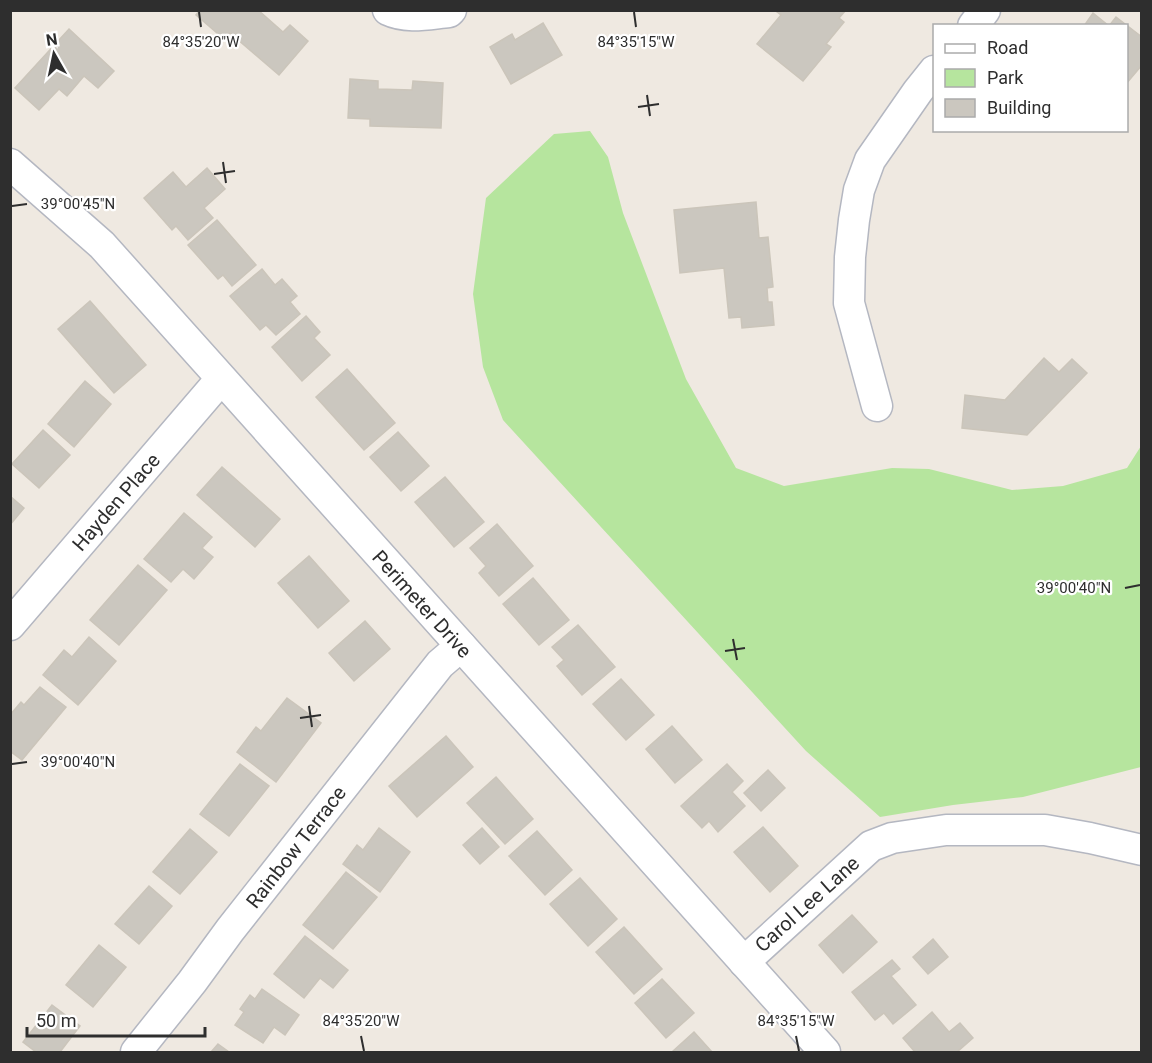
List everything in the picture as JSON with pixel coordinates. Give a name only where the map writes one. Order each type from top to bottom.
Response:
[{"type":"street","points":[[388,10],[413,16],[451,10]]},
{"type":"street","points":[[974,24],[985,10]]},
{"type":"street","points":[[877,406],[849,303],[850,257],[857,200],[870,160],[933,72]]},
{"type":"street","name":"Perimeter Drive","points":[[10,164],[102,245],[825,1053]]},
{"type":"street","name":"Hayden Place","points":[[10,625],[221,379]]},
{"type":"street","name":"Rainbow Terrace","points":[[136,1053],[440,664],[461,646]]},
{"type":"street","name":"Carol Lee Lane","points":[[744,962],[871,846],[892,838],[946,830],[1045,830],[1142,850]]},
{"type":"green space","points":[[590,131],[608,157],[623,213],[686,379],[736,468],[784,486],[892,468],[929,469],[1012,490],[1063,486],[1127,468],[1141,446],[1141,767],[1023,797],[880,817],[806,751],[503,420],[483,367],[473,294],[486,198],[554,134]]},
{"type":"building","points":[[200,10],[258,10],[283,32],[290,25],[308,41],[279,75],[230,33],[224,39],[196,15]]},
{"type":"building","points":[[779,10],[846,10],[839,18],[844,22],[826,44],[831,47],[803,81],[757,44],[781,15],[777,12]]},
{"type":"building","points":[[1093,13],[1107,24],[1085,24]]},
{"type":"building","points":[[1116,17],[1125,24],[1111,24]]},
{"type":"building","points":[[543,23],[562,55],[511,84],[490,47],[512,34],[515,40]]},
{"type":"building","points":[[1128,26],[1142,37],[1142,65],[1128,82]]},
{"type":"building","points":[[69,29],[114,71],[98,88],[84,76],[67,96],[59,89],[39,110],[15,88]]},
{"type":"building","points":[[350,79],[378,81],[378,89],[412,90],[413,81],[443,83],[441,128],[370,126],[370,119],[348,118]]},
{"type":"building","points":[[207,168],[225,189],[204,208],[213,218],[188,240],[176,226],[172,230],[144,198],[173,172],[186,187]]},
{"type":"building","points":[[756,202],[759,238],[768,237],[773,287],[767,288],[768,302],[772,302],[774,325],[742,328],[741,317],[729,318],[724,268],[680,273],[674,210]]},
{"type":"building","points":[[217,220],[256,265],[232,286],[223,275],[218,279],[188,245]]},
{"type":"building","points":[[262,269],[275,285],[282,279],[297,296],[290,302],[300,314],[276,335],[266,325],[260,330],[230,296]]},
{"type":"building","points":[[90,301],[146,365],[114,393],[58,329]]},
{"type":"building","points":[[306,316],[320,332],[314,338],[330,355],[302,381],[272,347]]},
{"type":"building","points":[[1044,358],[1059,372],[1072,359],[1087,373],[1027,435],[962,428],[965,395],[1005,400]]},
{"type":"building","points":[[347,369],[395,423],[364,450],[316,397]]},
{"type":"building","points":[[85,381],[111,404],[74,447],[48,424]]},
{"type":"building","points":[[43,430],[70,455],[39,488],[12,464]]},
{"type":"building","points":[[398,432],[429,466],[401,491],[370,457]]},
{"type":"building","points":[[222,467],[280,519],[255,547],[197,495]]},
{"type":"building","points":[[445,477],[484,522],[454,547],[415,502]]},
{"type":"building","points":[[10,496],[24,508],[10,525]]},
{"type":"building","points":[[184,513],[212,537],[202,548],[213,557],[194,579],[183,569],[171,582],[144,559]]},
{"type":"building","points":[[497,524],[533,566],[499,596],[479,573],[486,566],[470,548]]},
{"type":"building","points":[[309,556],[349,601],[318,628],[278,583]]},
{"type":"building","points":[[138,565],[167,590],[119,645],[90,620]]},
{"type":"building","points":[[533,578],[569,620],[539,645],[503,604]]},
{"type":"building","points":[[365,621],[390,649],[354,681],[329,653]]},
{"type":"building","points":[[578,625],[615,667],[582,695],[557,666],[564,660],[552,647]]},
{"type":"building","points":[[89,637],[116,661],[78,705],[43,675],[64,650],[72,657]]},
{"type":"building","points":[[621,679],[654,715],[626,740],[593,704]]},
{"type":"building","points":[[40,687],[66,707],[22,760],[10,751],[10,715],[21,702],[24,705]]},
{"type":"building","points":[[287,698],[321,723],[276,782],[237,752],[256,727],[261,731]]},
{"type":"building","points":[[672,726],[702,760],[675,783],[646,749]]},
{"type":"building","points":[[446,736],[473,767],[417,817],[389,786]]},
{"type":"building","points":[[240,764],[269,786],[229,836],[200,814]]},
{"type":"building","points":[[727,764],[743,781],[732,792],[745,806],[718,832],[709,821],[702,828],[681,806]]},
{"type":"building","points":[[768,770],[785,788],[761,811],[744,793]]},
{"type":"building","points":[[496,777],[533,819],[505,844],[467,803]]},
{"type":"building","points":[[763,827],[798,866],[770,892],[734,852]]},
{"type":"building","points":[[379,828],[410,852],[380,892],[343,864],[357,845],[363,850]]},
{"type":"building","points":[[482,828],[499,847],[480,864],[463,845]]},
{"type":"building","points":[[190,829],[217,852],[180,894],[153,872]]},
{"type":"building","points":[[537,831],[572,870],[545,895],[509,856]]},
{"type":"building","points":[[346,872],[377,897],[333,949],[303,925]]},
{"type":"building","points":[[580,878],[617,919],[588,946],[550,904]]},
{"type":"building","points":[[149,886],[172,906],[139,944],[115,924]]},
{"type":"building","points":[[852,915],[877,942],[843,973],[819,945]]},
{"type":"building","points":[[624,927],[662,969],[634,994],[596,952]]},
{"type":"building","points":[[305,936],[348,970],[333,988],[320,978],[304,998],[274,974]]},
{"type":"building","points":[[933,939],[948,957],[928,974],[913,957]]},
{"type":"building","points":[[99,945],[126,967],[93,1007],[66,985]]},
{"type":"building","points":[[892,960],[900,969],[891,976],[916,1005],[893,1024],[884,1013],[875,1020],[852,992]]},
{"type":"building","points":[[662,979],[694,1013],[666,1038],[635,1003]]},
{"type":"building","points":[[262,989],[299,1015],[285,1035],[274,1027],[263,1043],[235,1025],[244,1012],[240,1009],[250,995],[255,999]]},
{"type":"building","points":[[52,1005],[80,1026],[60,1052],[36,1052],[23,1042]]},
{"type":"building","points":[[932,1012],[949,1032],[960,1023],[973,1038],[957,1052],[915,1052],[903,1038]]},
{"type":"building","points":[[694,1032],[712,1052],[672,1052]]},
{"type":"building","points":[[218,1044],[229,1052],[211,1052]]}]
